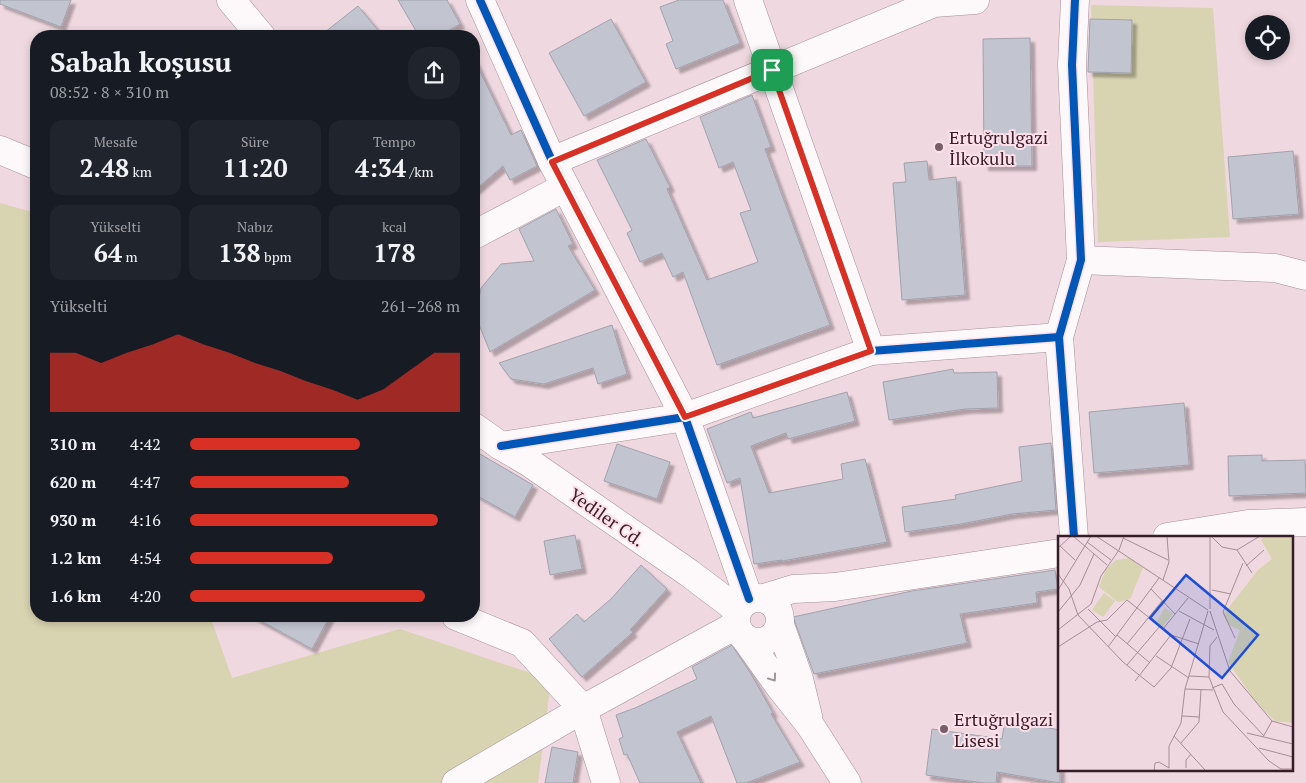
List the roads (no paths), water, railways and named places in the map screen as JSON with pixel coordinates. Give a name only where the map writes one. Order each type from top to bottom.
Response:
[{"type":"street","points":[[231,0],[256,30]]},
{"type":"street","points":[[480,0],[552,162],[685,417],[780,687],[810,725],[847,783]]},
{"type":"street","points":[[748,0],[871,351]]},
{"type":"street","points":[[552,162],[934,2],[975,0]]},
{"type":"street","points":[[1074,536],[1059,337],[1081,260],[1072,65],[1075,0]]},
{"type":"street","points":[[0,150],[30,162]]},
{"type":"street","points":[[480,232],[565,187]]},
{"type":"street","points":[[1081,260],[1275,268],[1306,276]]},
{"type":"street","points":[[500,446],[685,417],[871,351],[1059,337]]},
{"type":"street","name":"Yediler Cd.","points":[[480,431],[500,446],[530,463],[689,573],[756,616]]},
{"type":"street","points":[[1173,536],[1248,524],[1306,522]]},
{"type":"street","points":[[456,783],[583,709],[756,616],[835,587],[1058,553]]},
{"type":"street","points":[[756,616],[799,679],[810,725]]},
{"type":"street","points":[[471,622],[522,643],[583,709],[606,783]]},
{"type":"place","name":"Ertuğrulgazi İlkokulu","points":[[939,147]]},
{"type":"place","name":"Ertuğrulgazi Lisesi","points":[[944,729]]}]
